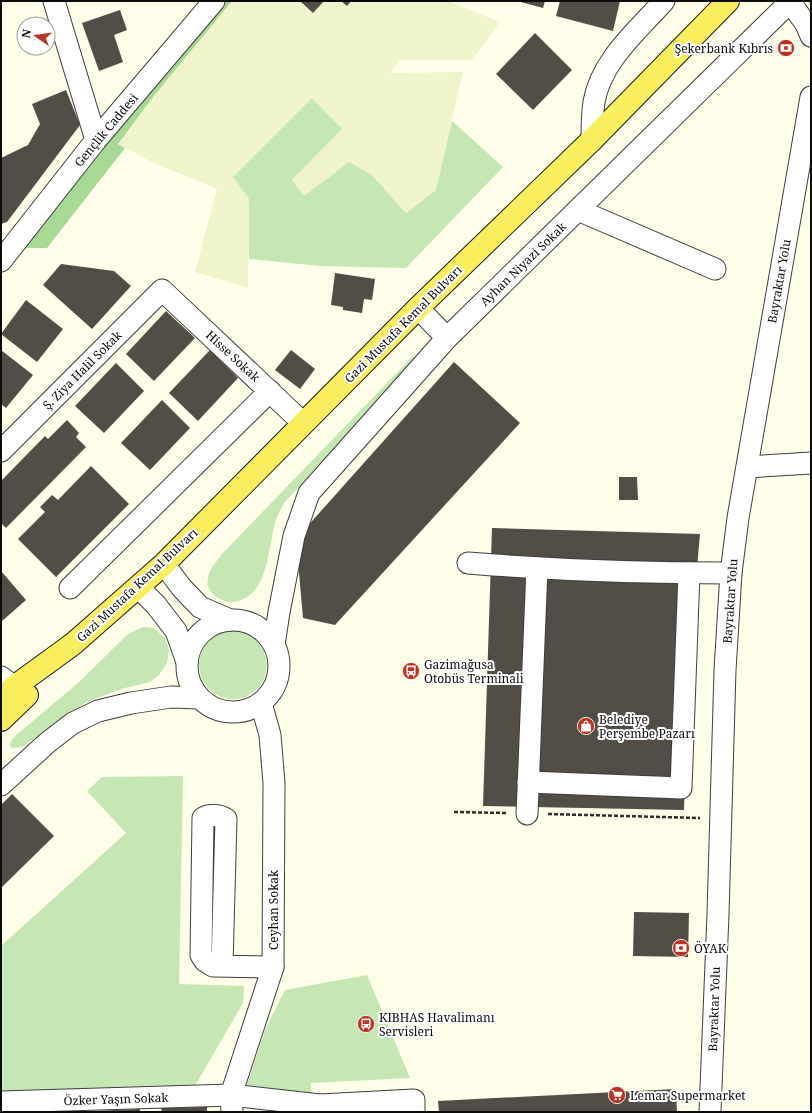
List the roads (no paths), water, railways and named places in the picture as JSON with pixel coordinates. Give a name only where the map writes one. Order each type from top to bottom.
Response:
[{"type":"main road","name":"Gazi Mustafa Kemal Bulvarı","points":[[1,720],[11,690],[73,644],[164,564],[418,308],[592,140],[728,1]]},
{"type":"street","points":[[54,1],[96,140]]},
{"type":"street","name":"Gençlik Caddesi","points":[[1,261],[96,140],[214,1]]},
{"type":"street","points":[[592,140],[594,102],[602,78],[617,54],[664,1]]},
{"type":"street","points":[[791,2],[806,24],[811,36]]},
{"type":"street","name":"Ayhan Niyazi Sokak","points":[[274,645],[290,552],[309,493],[447,338],[791,2]]},
{"type":"street","name":"Bayraktar Yolu","points":[[710,1112],[718,914],[725,670],[731,573],[738,518],[811,97]]},
{"type":"street","points":[[578,210],[715,269]]},
{"type":"street","name":"Hisse Sokak","points":[[162,290],[303,423]]},
{"type":"street","name":"Ş. Ziya Halil Sokak","points":[[1,451],[162,290]]},
{"type":"street","points":[[418,308],[447,338]]},
{"type":"street","points":[[70,588],[270,391]]},
{"type":"street","points":[[747,467],[811,463]]},
{"type":"street","points":[[468,563],[537,568],[731,573]]},
{"type":"street","points":[[164,564],[181,587],[200,607],[230,620]]},
{"type":"street","points":[[527,814],[537,568]]},
{"type":"street","points":[[528,782],[681,788],[689,573]]},
{"type":"street","points":[[138,586],[156,605],[176,631],[187,662],[188,675],[192,687],[199,698],[208,705],[218,710],[229,712],[240,712],[251,709],[261,703],[270,694],[276,682],[279,670],[278,657],[274,645],[266,634],[255,626],[243,621],[230,620],[217,623],[206,629],[196,638],[190,650],[187,662]]},
{"type":"street","points":[[1,784],[47,743],[73,723],[98,711],[131,703],[171,697],[199,698]]},
{"type":"street","name":"Ceyhan Sokak","points":[[231,1103],[273,967],[274,783],[270,735],[261,703]]},
{"type":"street","points":[[222,966],[226,819],[222,816],[207,816],[203,818],[201,955],[205,961],[213,966],[273,967]]},
{"type":"street","name":"Özker Yaşın Sokak","points":[[1,1102],[231,1103],[320,1108],[414,1100],[414,1112]]},
{"type":"place","name":"Şekerbank Kıbrıs","points":[[786,48]]},
{"type":"place","name":"Gazimağusa Otobüs Terminali","points":[[411,671]]},
{"type":"place","name":"Belediye Perşembe Pazarı","points":[[586,726]]},
{"type":"place","name":"ÖYAK","points":[[681,948]]},
{"type":"place","name":"KIBHAS Havalimanı Servisleri","points":[[366,1024]]},
{"type":"place","name":"Lemar Supermarket","points":[[617,1095]]}]
